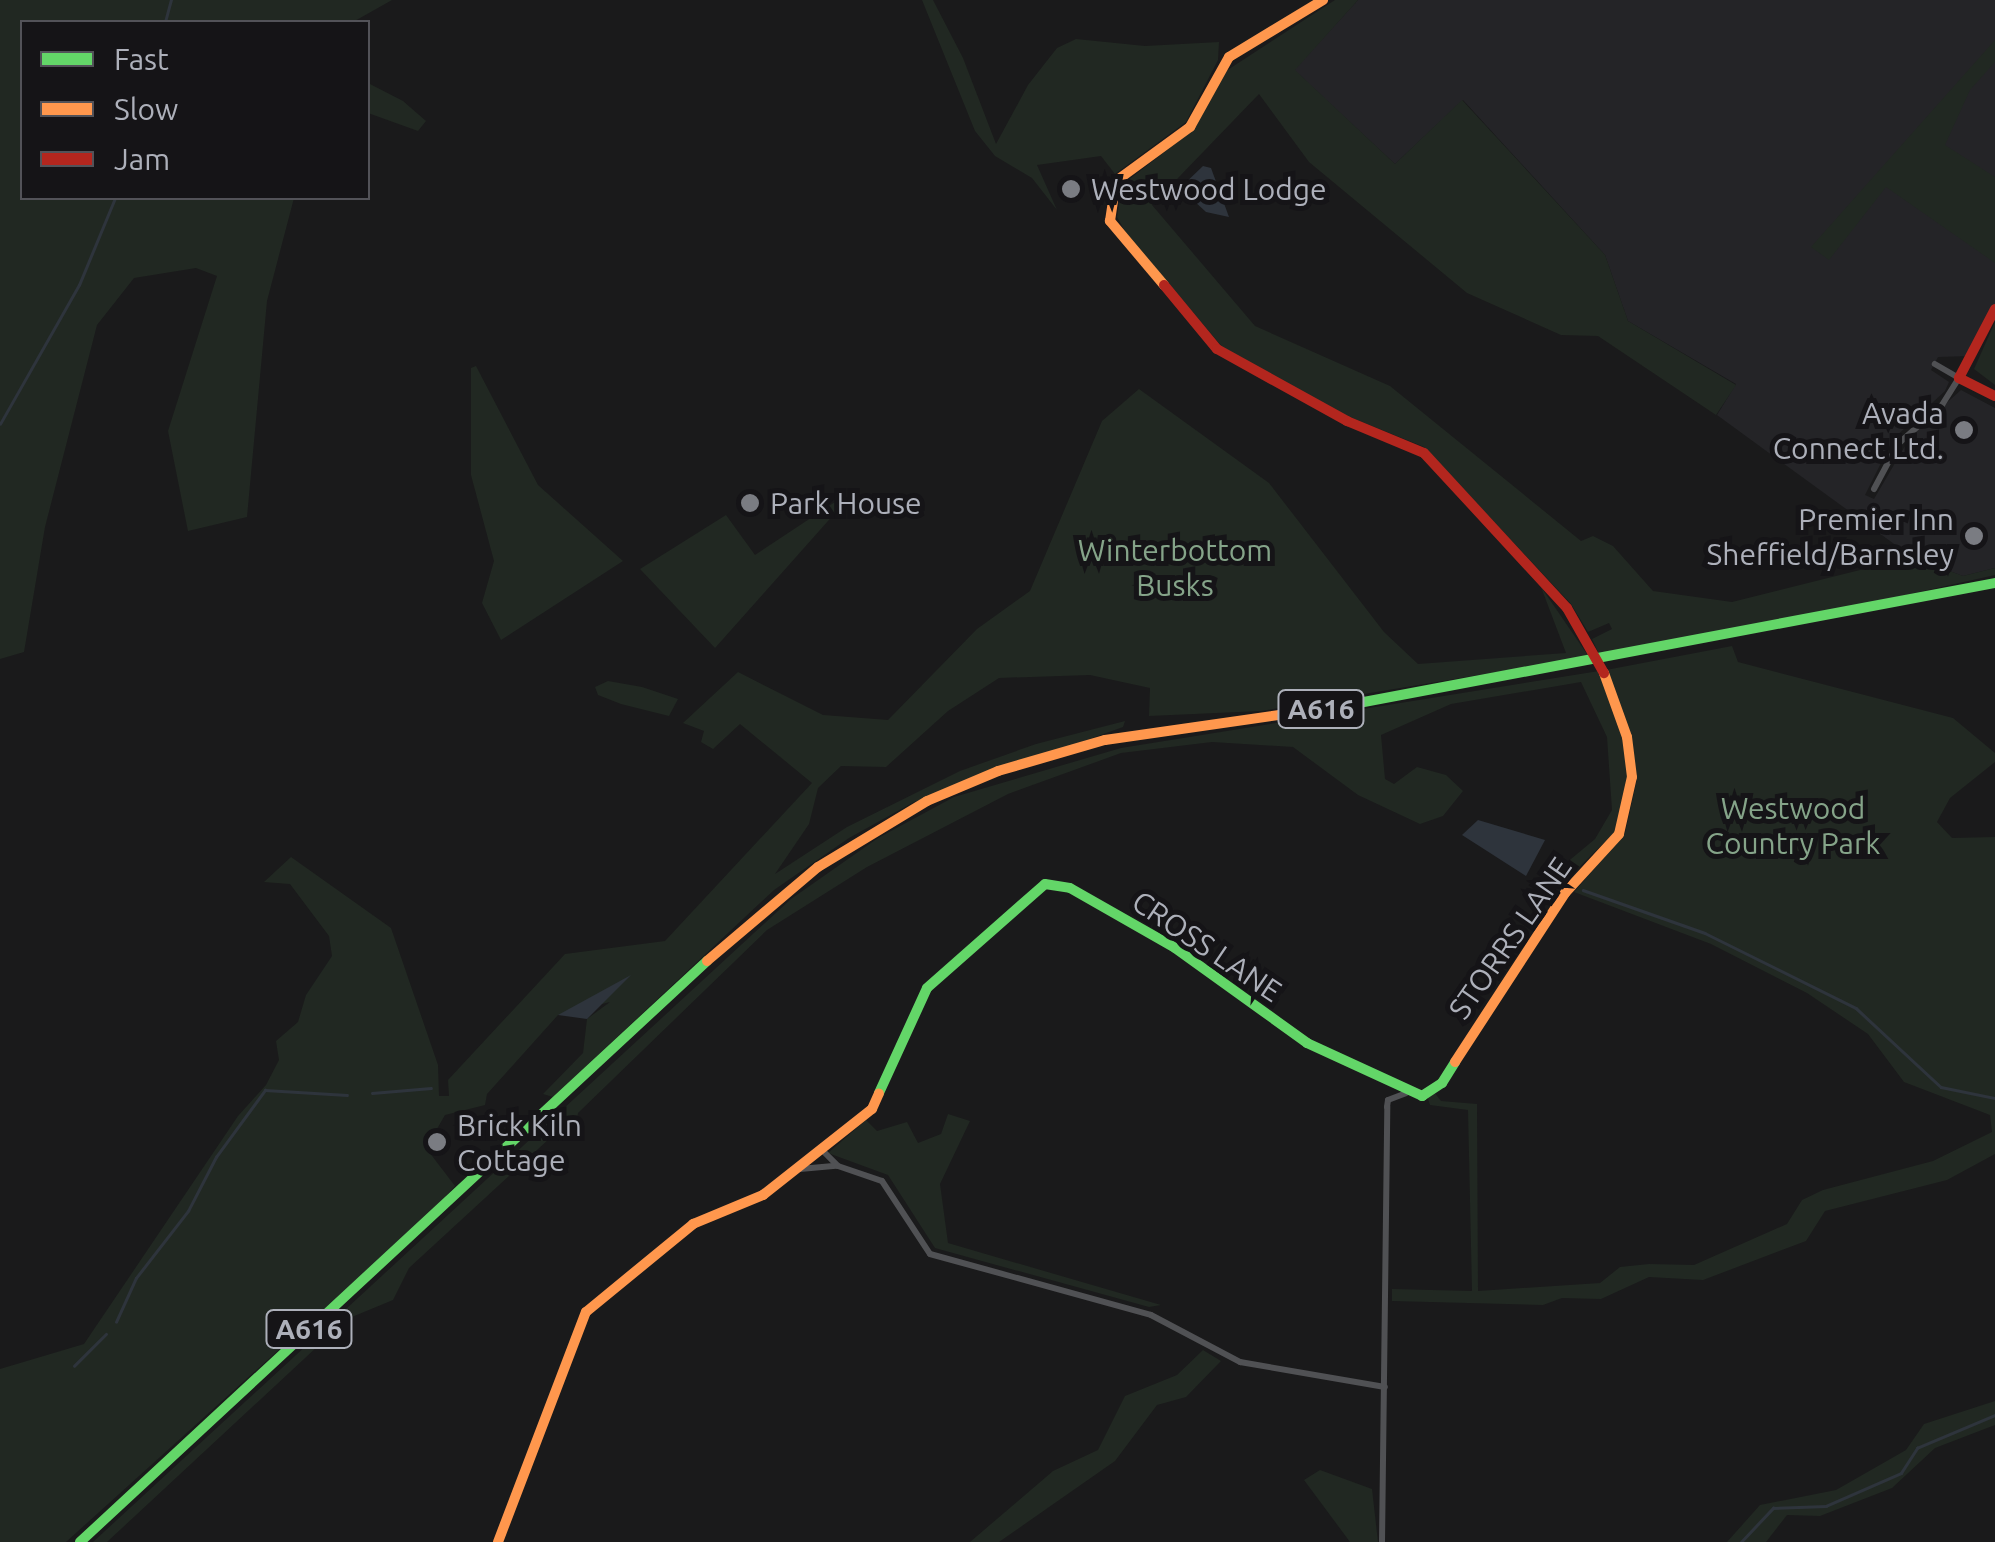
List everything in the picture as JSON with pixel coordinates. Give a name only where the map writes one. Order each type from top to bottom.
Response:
[{"type":"main road","name":"STORRS LANE","points":[[1323,0],[1278,33],[1229,57],[1190,127],[1116,181],[1110,221],[1217,349],[1346,421],[1424,453],[1567,608],[1602,672],[1627,737],[1632,777],[1619,834],[1565,893],[1442,1082],[1429,1094],[1406,1093]]},
{"type":"main road","points":[[1995,310],[1959,378],[1995,396]]},
{"type":"main road","name":"A616","points":[[80,1542],[784,892],[927,801],[998,771],[1105,740],[1580,667],[1995,583]]},
{"type":"main road","name":"CROSS LANE","points":[[823,1151],[872,1108],[916,1004],[942,968],[1051,882],[1175,948],[1306,1043],[1406,1093]]},
{"type":"main road","points":[[498,1542],[586,1312],[693,1224],[763,1195],[823,1151]]},
{"type":"street","points":[[1874,489],[1898,444],[1942,405],[1959,378],[1935,364]]},
{"type":"street","points":[[1382,1542],[1390,1083]]},
{"type":"street","points":[[1388,1100],[1406,1093]]},
{"type":"street","points":[[823,1151],[838,1166]]},
{"type":"street","points":[[800,1170],[838,1166],[882,1181],[930,1254],[1151,1315],[1240,1362],[1384,1386]]},
{"type":"shaded area","points":[[1358,0],[1995,0],[1995,309],[1969,356],[1938,357],[1931,370],[1949,382],[1945,391],[1893,439],[1865,495],[1874,499],[1912,434],[1961,390],[1995,408],[1995,568],[1963,576],[1912,557],[1717,415],[1736,384],[1628,321],[1605,255],[1463,100],[1395,164],[1294,70]]},
{"type":"shaded area","points":[[1203,166],[1211,168],[1229,217],[1206,212],[1180,188]]},
{"type":"shaded area","points":[[1478,820],[1545,840],[1526,876],[1462,835]]},
{"type":"shaded area","points":[[631,975],[587,1019],[558,1015]]},
{"type":"green space","points":[[0,0],[392,0],[357,20],[20,20],[20,200],[293,200],[267,301],[247,517],[188,531],[168,431],[217,276],[196,268],[134,278],[97,325],[45,527],[24,652],[0,659]]},
{"type":"green space","points":[[922,0],[933,0],[963,58],[996,144],[1028,85],[1057,48],[1076,39],[1145,46],[1219,42],[1218,60],[1186,122],[1115,174],[1101,156],[1037,165],[1057,210],[1032,178],[995,156],[975,131]]},
{"type":"green space","points":[[1335,0],[1358,0],[1295,70],[1395,164],[1462,100],[1605,255],[1628,321],[1736,385],[1716,415],[1598,336],[1561,335],[1467,293],[1309,162],[1259,94],[1152,205],[1255,326],[1390,386],[1581,541],[1593,536],[1613,546],[1653,591],[1732,602],[1912,557],[1963,576],[1995,568],[1995,575],[1744,631],[1599,654],[1592,639],[1612,629],[1609,623],[1588,632],[1571,604],[1424,447],[1345,415],[1224,349],[1126,233],[1117,217],[1120,197],[1127,181],[1193,130],[1226,71]]},
{"type":"green space","points":[[1995,40],[1995,62],[1970,90],[1945,145],[1995,177],[1995,263],[1886,187],[1829,260],[1811,247]]},
{"type":"green space","points":[[370,84],[403,101],[426,121],[418,131],[370,114]]},
{"type":"green space","points":[[1995,322],[1995,385],[1974,369]]},
{"type":"green space","points":[[476,366],[538,485],[623,561],[501,640],[482,603],[494,561],[471,475],[471,368]]},
{"type":"green space","name":"Winterbottom Busks","points":[[1139,389],[1269,483],[1384,632],[1418,664],[1566,653],[1541,587],[1589,657],[1261,711],[1149,716],[1150,688],[1090,675],[999,678],[948,711],[886,767],[841,766],[818,788],[809,824],[775,874],[847,827],[960,771],[1036,744],[1125,721],[1123,727],[914,802],[849,838],[774,890],[553,1097],[543,1094],[583,1053],[587,1019],[610,1002],[558,1015],[487,1094],[485,1105],[445,1115],[426,1148],[455,1186],[429,1214],[66,1542],[0,1542],[0,1369],[84,1344],[238,1116],[266,1085],[279,1060],[276,1041],[298,1022],[306,995],[332,956],[329,936],[290,884],[264,882],[291,857],[391,928],[438,1065],[439,1096],[449,1096],[448,1080],[565,954],[665,941],[812,783],[740,724],[713,749],[701,742],[704,731],[683,723],[738,672],[823,715],[888,720],[977,629],[1030,591],[1102,421]]},
{"type":"green space","points":[[838,500],[844,503],[715,648],[640,569],[726,515],[755,555]]},
{"type":"green space","name":"Westwood Country Park","points":[[1732,646],[1738,662],[1953,718],[1995,753],[1995,762],[1950,798],[1937,822],[1952,838],[1995,837],[1995,1154],[1947,1180],[1825,1211],[1806,1241],[1703,1280],[1649,1277],[1601,1299],[1562,1298],[1543,1305],[1392,1301],[1392,1289],[1472,1291],[1468,1110],[1430,1105],[1427,1096],[1434,1092],[1441,1101],[1477,1104],[1478,1291],[1600,1283],[1620,1267],[1694,1265],[1787,1224],[1802,1200],[1823,1190],[1933,1161],[1992,1132],[1990,1115],[1904,1082],[1868,1034],[1807,993],[1711,944],[1574,892],[1625,833],[1637,779],[1631,735],[1606,670]]},
{"type":"green space","points":[[1599,671],[1624,738],[1629,777],[1616,831],[1568,878],[1565,864],[1595,839],[1612,810],[1607,737],[1581,682],[1451,704],[1381,735],[1385,779],[1394,784],[1417,767],[1446,775],[1463,791],[1443,816],[1420,824],[1358,795],[1293,747],[1212,742],[1121,753],[1008,794],[867,867],[767,930],[578,1113],[574,1138],[550,1138],[409,1268],[393,1300],[347,1319],[107,1542],[93,1542],[791,899],[878,838],[954,797],[1121,748]]},
{"type":"green space","points":[[608,681],[678,699],[669,716],[621,704],[598,695],[595,687]]},
{"type":"green space","points":[[948,1114],[970,1121],[940,1184],[948,1243],[1161,1305],[1149,1307],[935,1248],[888,1175],[828,1153],[866,1120],[877,1131],[907,1122],[918,1143],[941,1134]]},
{"type":"green space","points":[[1203,1350],[1221,1361],[1186,1397],[1157,1405],[1115,1461],[999,1542],[970,1542],[1053,1471],[1098,1450],[1125,1396],[1177,1375]]},
{"type":"green space","points":[[1995,1401],[1995,1425],[1935,1448],[1892,1488],[1820,1516],[1787,1515],[1766,1542],[1727,1542],[1760,1505],[1836,1490],[1906,1450],[1924,1424]]},
{"type":"green space","points":[[1320,1470],[1372,1489],[1378,1542],[1350,1542],[1304,1480]]},
{"type":"waterway","points":[[166,20],[171,0]]},
{"type":"waterway","points":[[0,424],[79,285],[114,200]]},
{"type":"waterway","points":[[1583,890],[1705,933],[1856,1008],[1941,1087],[1995,1098]]},
{"type":"waterway","points":[[372,1093],[431,1088]]},
{"type":"waterway","points":[[116,1322],[136,1278],[188,1211],[216,1157],[265,1090],[347,1095]]},
{"type":"waterway","points":[[74,1366],[106,1334]]},
{"type":"waterway","points":[[1741,1542],[1773,1508],[1826,1506],[1901,1473],[1917,1448],[1995,1415]]},
{"type":"traffic: fast","points":[[1348,705],[1995,583]]},
{"type":"traffic: fast","points":[[879,1093],[927,988],[1045,884],[1070,888],[1175,948],[1307,1043],[1422,1096],[1442,1083],[1455,1062]]},
{"type":"traffic: fast","points":[[80,1542],[707,961]]},
{"type":"traffic: slow","points":[[1164,285],[1110,221],[1116,181],[1190,127],[1229,57],[1323,0]]},
{"type":"traffic: slow","points":[[1455,1062],[1565,893],[1619,834],[1632,777],[1627,737],[1604,673]]},
{"type":"traffic: slow","points":[[707,961],[818,867],[927,801],[998,771],[1105,740],[1348,705]]},
{"type":"traffic: slow","points":[[498,1542],[586,1312],[693,1224],[763,1195],[872,1109],[879,1093]]},
{"type":"traffic: jam","points":[[1164,285],[1217,349],[1347,421],[1424,453],[1567,608],[1604,673]]},
{"type":"traffic: jam","points":[[1995,309],[1959,378],[1995,396]]},
{"type":"place","name":"Westwood Lodge","points":[[1071,189]]},
{"type":"place","name":"Avada Connect Ltd.","points":[[1964,430]]},
{"type":"place","name":"Park House","points":[[750,503]]},
{"type":"place","name":"Premier Inn Sheffield/Barnsley","points":[[1974,536]]},
{"type":"place","name":"Brick Kiln Cottage","points":[[437,1142]]}]
